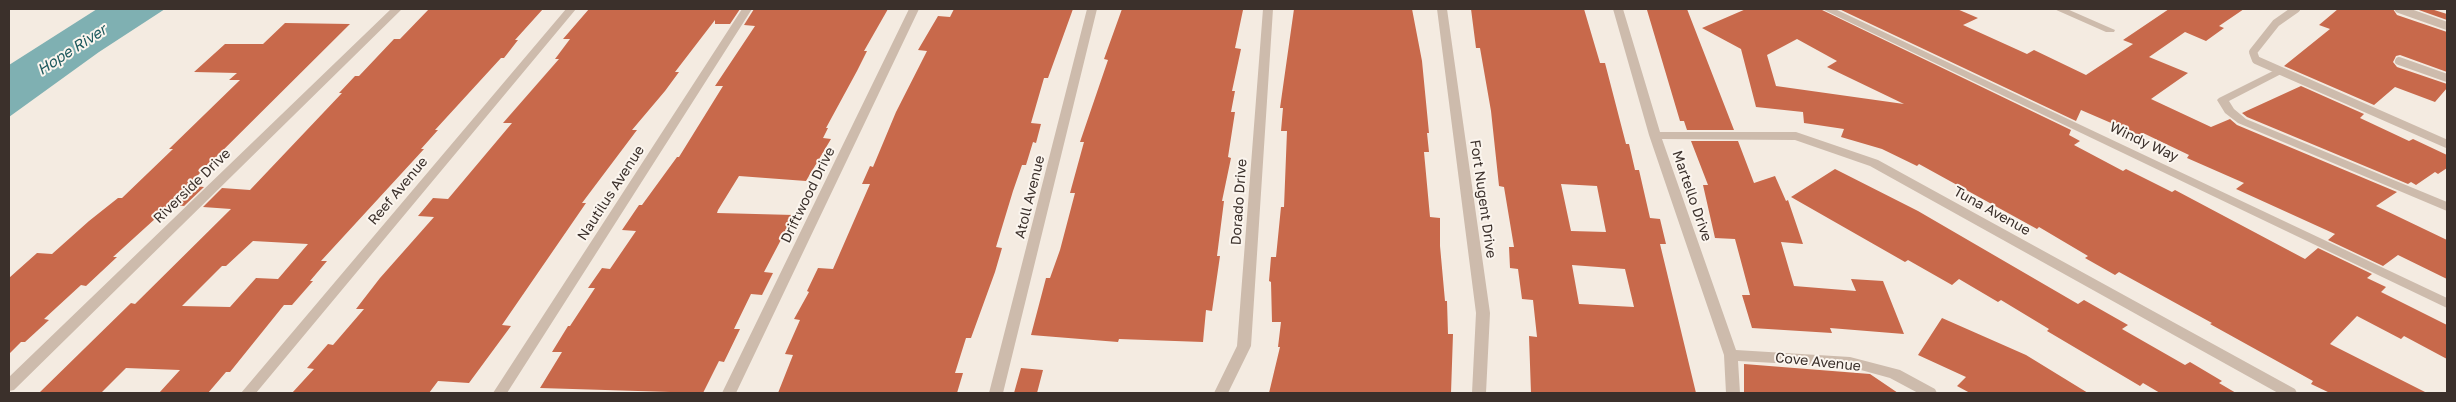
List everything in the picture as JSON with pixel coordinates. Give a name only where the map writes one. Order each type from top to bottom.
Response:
[{"type":"street","name":"Riverside Drive","points":[[9,386],[397,9]]},
{"type":"street","name":"Reef Avenue","points":[[248,393],[571,9]]},
{"type":"street","name":"Nautilus Avenue","points":[[500,393],[747,9]]},
{"type":"street","name":"Driftwood Drive","points":[[730,393],[914,9]]},
{"type":"street","name":"Atoll Avenue","points":[[996,393],[1092,9]]},
{"type":"street","name":"Dorado Drive","points":[[1221,393],[1244,346],[1268,9]]},
{"type":"street","name":"Fort Nugent Drive","points":[[1442,9],[1483,313],[1479,393]]},
{"type":"street","name":"Martello Drive","points":[[1618,9],[1655,135],[1731,355],[1733,393]]},
{"type":"street","name":"Windy Way","points":[[1827,9],[2447,303]]},
{"type":"street","points":[[2059,9],[2110,30]]},
{"type":"street","points":[[2279,71],[2223,100],[2229,111],[2242,121],[2447,207]]},
{"type":"street","name":"Tuna Avenue","points":[[1655,135],[1796,136],[1874,163],[2290,393]]},
{"type":"street","name":"Cove Avenue","points":[[1731,355],[1850,362],[1895,374],[1930,393]]},
{"type":"lane","points":[[2296,9],[2276,23],[2253,52],[2256,60],[2447,144]]},
{"type":"lane","points":[[2400,9],[2447,26]]},
{"type":"lane","points":[[2399,61],[2447,78]]},
{"type":"water","name":"Hope River","points":[[97,9],[165,9],[99,52],[9,117],[9,65]]},
{"type":"building","points":[[429,9],[543,9],[515,40],[518,40],[504,58],[501,58],[435,130],[438,130],[421,149],[424,149],[321,261],[327,261],[310,281],[313,281],[292,305],[284,305],[230,372],[226,372],[208,393],[159,393],[180,370],[126,368],[101,393],[39,393],[131,303],[135,304],[231,209],[203,207],[222,188],[250,190],[342,93],[339,93],[355,76],[359,76],[394,39],[400,39]],"holes":[[[253,241],[308,244],[278,279],[256,278],[230,307],[182,306],[222,266],[226,266]]]},
{"type":"building","points":[[589,9],[740,9],[730,24],[715,24],[715,20],[675,72],[679,72],[665,91],[632,130],[637,130],[582,203],[586,203],[502,325],[511,326],[469,383],[438,381],[429,393],[292,393],[314,369],[307,368],[328,344],[333,345],[364,309],[356,309],[380,278],[434,217],[418,216],[433,198],[448,199],[512,123],[503,123],[559,59],[555,59],[570,39],[563,39]]},
{"type":"building","points":[[754,9],[888,9],[864,51],[867,51],[826,128],[828,128],[823,138],[831,139],[806,181],[739,176],[718,210],[717,213],[794,215],[764,272],[773,273],[762,295],[751,294],[734,329],[740,329],[724,362],[719,361],[703,393],[540,388],[562,352],[552,352],[595,288],[588,288],[602,268],[610,269],[636,231],[622,230],[639,205],[642,205],[677,157],[679,157],[723,86],[715,86],[755,26],[744,25]]},
{"type":"building","points":[[954,9],[1073,9],[1048,78],[1044,78],[1031,123],[1041,124],[1036,143],[1033,142],[1026,165],[1022,165],[996,247],[1002,248],[995,272],[971,338],[966,338],[955,373],[963,373],[957,393],[778,393],[793,355],[785,354],[800,320],[794,319],[809,292],[807,291],[818,268],[833,269],[870,184],[862,184],[870,166],[873,167],[896,112],[927,51],[918,50],[938,16],[950,17]]},
{"type":"building","points":[[1122,9],[1243,10],[1235,48],[1241,49],[1232,91],[1235,91],[1231,112],[1235,112],[1228,157],[1231,158],[1222,201],[1224,201],[1217,256],[1220,256],[1212,311],[1206,310],[1203,342],[1119,339],[1118,342],[1031,335],[1046,278],[1050,278],[1060,250],[1075,193],[1070,193],[1084,142],[1080,142],[1108,60],[1104,59]]},
{"type":"building","points":[[1294,9],[1412,9],[1422,61],[1429,133],[1427,133],[1429,152],[1424,152],[1430,217],[1440,218],[1440,246],[1445,301],[1447,301],[1448,334],[1453,334],[1451,393],[1269,393],[1280,347],[1278,347],[1281,322],[1272,322],[1271,282],[1269,281],[1271,257],[1276,257],[1281,207],[1284,207],[1287,131],[1281,131],[1283,108],[1280,108]]},
{"type":"building","points":[[1471,9],[1584,9],[1600,63],[1605,63],[1626,144],[1629,144],[1635,170],[1639,170],[1650,218],[1660,219],[1666,244],[1660,244],[1696,393],[1531,393],[1529,336],[1537,337],[1533,300],[1522,299],[1518,269],[1510,268],[1509,247],[1514,247],[1504,187],[1499,186],[1491,111],[1480,48],[1476,48]],"holes":[[[1561,184],[1597,186],[1606,232],[1571,231]],[[1572,265],[1625,269],[1634,307],[1579,304]]]},
{"type":"building","points":[[1687,9],[1734,130],[1687,130],[1684,121],[1680,121],[1647,10]]},
{"type":"building","points":[[1746,9],[1820,9],[2071,130],[2069,135],[2080,141],[2074,145],[2123,171],[2126,169],[2172,192],[2175,190],[2305,259],[2318,248],[2372,274],[2367,278],[2386,287],[2381,292],[2447,325],[2447,359],[2404,336],[2401,339],[2357,316],[2330,344],[2427,393],[2330,393],[2311,384],[2313,381],[2210,324],[2212,323],[2119,272],[2115,275],[2085,258],[2088,256],[2039,227],[2037,229],[1919,164],[1917,166],[1882,149],[1841,137],[1844,129],[1804,123],[1803,112],[1756,107],[1741,49],[1702,28]],"holes":[[[1797,39],[1837,61],[1827,67],[1904,104],[1776,86],[1767,55]]]},
{"type":"building","points":[[1839,9],[1957,9],[1978,18],[1963,25],[2027,54],[2034,50],[2086,75],[2133,44],[2123,40],[2169,9],[2244,9],[2219,26],[2224,28],[2206,41],[2185,32],[2149,57],[2188,73],[2151,99],[2211,127],[2230,119],[2237,125],[2397,192],[2376,206],[2447,240],[2447,279],[2398,255],[2383,266],[2328,240],[2335,234],[2236,189],[2244,183],[2187,158],[2189,155],[2143,133],[2139,135],[2081,110],[2076,121]]},
{"type":"building","points":[[2338,9],[2393,9],[2397,15],[2447,32],[2447,72],[2400,55],[2396,56],[2393,62],[2397,67],[2447,84],[2447,88],[2435,102],[2395,87],[2374,105],[2284,66],[2330,29],[2319,25]]},
{"type":"building","points":[[2416,9],[2431,9],[2447,14],[2447,20]]},
{"type":"building","points":[[285,23],[350,24],[193,180],[199,180],[193,186],[204,187],[184,206],[172,205],[156,218],[113,257],[117,257],[86,286],[81,285],[44,319],[49,320],[9,354],[9,278],[37,253],[52,254],[89,221],[118,198],[122,198],[240,80],[229,80],[237,73],[194,72],[225,44],[263,44]]},
{"type":"building","points":[[2301,86],[2364,114],[2360,118],[2409,141],[2413,139],[2447,155],[2447,168],[2438,174],[2435,172],[2416,185],[2411,182],[2408,184],[2247,117],[2242,113]]},
{"type":"building","points":[[1691,141],[1738,141],[1754,183],[1775,176],[1786,201],[1788,200],[1803,244],[1781,242],[1794,286],[1856,291],[1851,279],[1883,281],[1904,334],[1830,328],[1832,333],[1752,328],[1742,295],[1750,295],[1735,239],[1715,238],[1703,185],[1708,185]]},
{"type":"building","points":[[1835,169],[1918,211],[2078,304],[2084,300],[2128,325],[2122,329],[2185,365],[2190,362],[2222,381],[2219,383],[2236,393],[2160,393],[2143,383],[2140,386],[2047,331],[2049,329],[2001,300],[1998,302],[1959,279],[1952,285],[1908,260],[1905,262],[1791,197]]},
{"type":"building","points":[[1942,318],[2026,355],[2088,393],[1970,393],[1957,386],[1966,377],[1918,355]]},
{"type":"building","points":[[1744,364],[1870,374],[1898,393],[1744,393]]},
{"type":"building","points":[[1021,368],[1043,370],[1037,393],[1014,393]]}]
